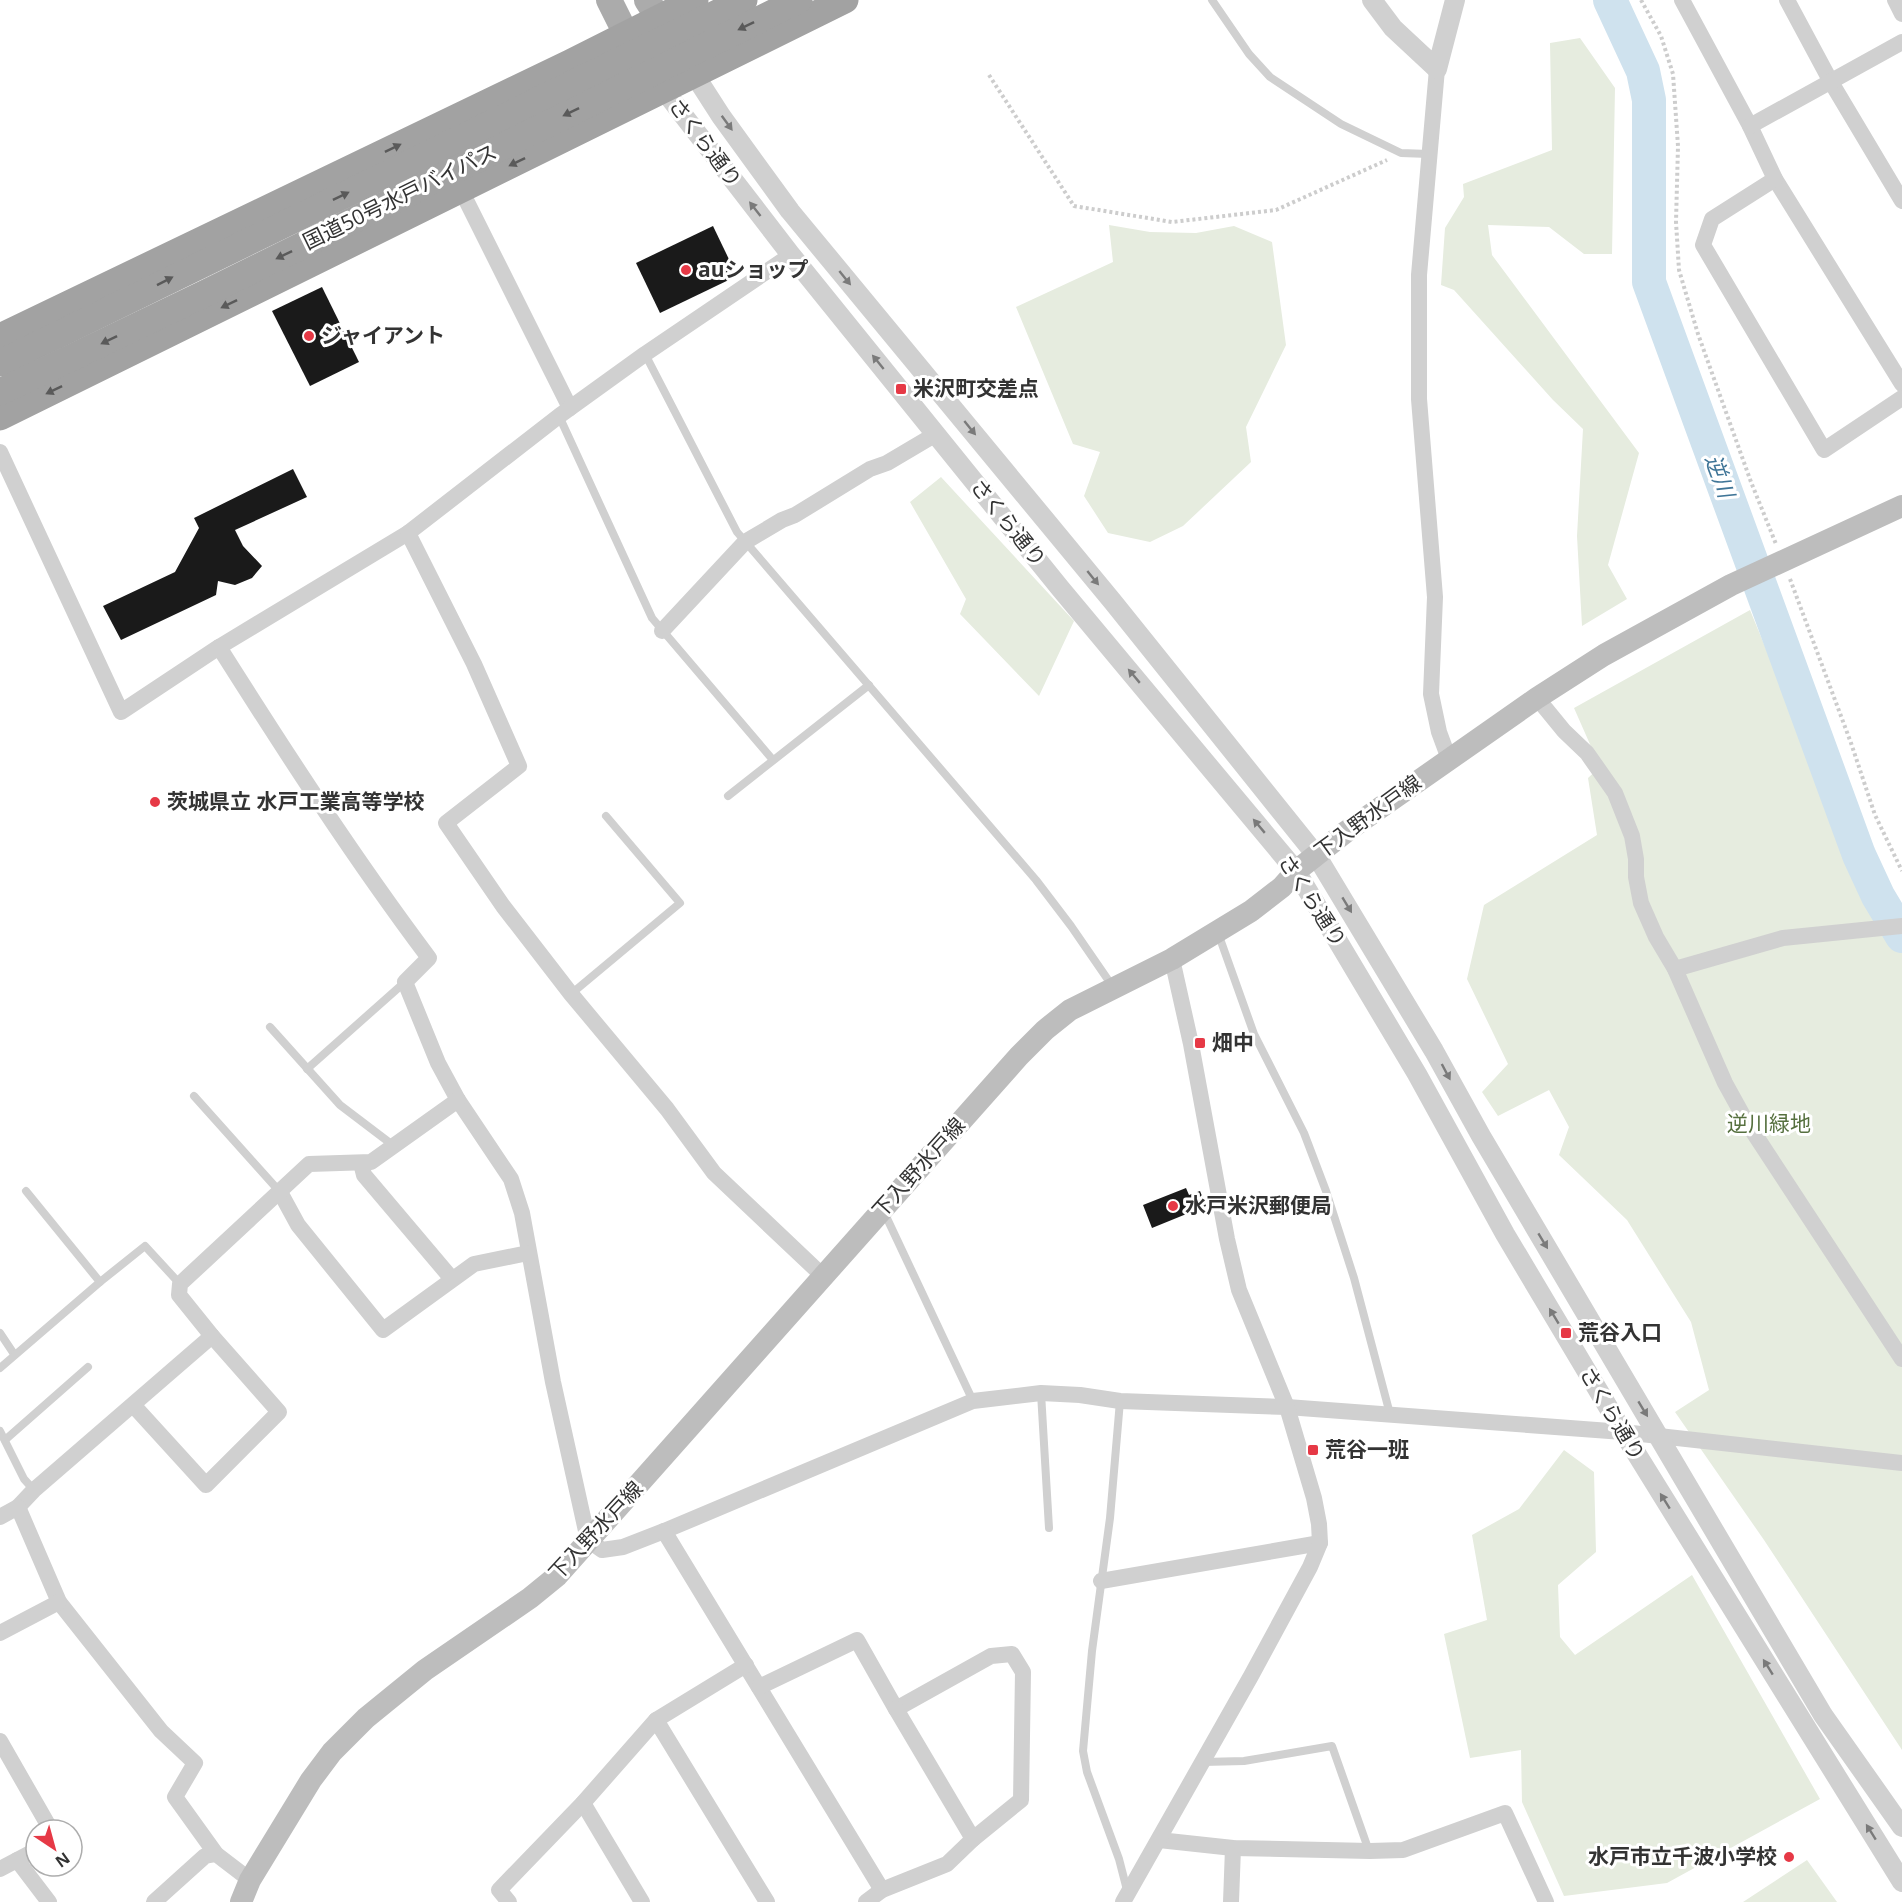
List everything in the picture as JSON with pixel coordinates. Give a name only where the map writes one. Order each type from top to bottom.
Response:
[{"type":"highway","points":[[0,338],[570,63],[626,34],[653,9],[695,0]]},
{"type":"highway","name":"国道50号水戸バイパス","points":[[0,363],[744,0]]},
{"type":"highway","name":"国道50号水戸バイパス","points":[[0,392],[204,294],[799,0]]},
{"type":"highway","points":[[0,417],[845,0]]},
{"type":"main road","name":"さくら通り","points":[[609,0],[626,34],[663,89]]},
{"type":"main road","name":"さくら通り","points":[[653,9],[694,74]]},
{"type":"main road","points":[[1784,570],[1902,506]]},
{"type":"main road","name":"下入野水戸線","points":[[241,1902],[250,1880],[311,1780],[339,1745],[366,1718],[425,1670],[530,1598],[556,1576],[1011,1064],[1039,1036],[1070,1010],[1172,959],[1218,932],[1273,894],[1316,855],[1449,759],[1604,655],[1731,585],[1784,570]]},
{"type":"street","points":[[1372,0],[1393,28],[1437,69]]},
{"type":"street","points":[[1449,759],[1439,732],[1431,694],[1435,597],[1419,399],[1419,275],[1437,69],[1455,0]]},
{"type":"street","points":[[1682,0],[1750,126],[1775,179],[1902,384]]},
{"type":"street","points":[[1787,0],[1831,82],[1902,201]]},
{"type":"street","points":[[1895,0],[1902,14]]},
{"type":"street","points":[[1750,126],[1902,42]]},
{"type":"street","name":"さくら通り","points":[[694,74],[790,211],[1113,602],[1316,855],[1434,1051],[1481,1136],[1823,1715],[1902,1827]]},
{"type":"street","name":"さくら通り","points":[[663,89],[791,255],[1060,588],[1296,871],[1353,964],[1417,1074],[1505,1234],[1623,1432],[1902,1882]]},
{"type":"street","points":[[1775,179],[1712,219],[1703,246],[1824,450],[1902,399]]},
{"type":"street","points":[[461,190],[564,412]]},
{"type":"street","points":[[0,452],[122,712],[219,647],[408,533],[564,412],[791,255]]},
{"type":"street","points":[[662,631],[745,542],[795,515],[870,469],[887,463],[936,434]]},
{"type":"street","points":[[408,533],[474,664],[519,766],[446,823],[503,906],[571,994],[667,1108],[714,1173],[824,1277]]},
{"type":"street","points":[[219,647],[302,778],[395,913],[429,958],[405,981],[438,1063],[458,1100],[511,1179],[522,1213],[553,1382],[588,1540],[602,1550],[623,1547],[664,1531],[973,1401],[1041,1394],[1080,1395],[1120,1401],[1287,1407],[1623,1432],[1902,1463]]},
{"type":"street","points":[[1537,698],[1587,753],[1615,793],[1632,836],[1641,903],[1656,937],[1675,969],[1725,1083],[1746,1122],[1902,1359]]},
{"type":"street","points":[[1675,969],[1783,938],[1902,926]]},
{"type":"street","points":[[1126,1898],[1310,1567],[1320,1543],[1314,1498],[1287,1407],[1239,1290],[1172,959]]},
{"type":"street","points":[[134,1406],[206,1485],[279,1412],[179,1295],[180,1284],[309,1164],[371,1162],[458,1100]]},
{"type":"street","points":[[362,1163],[364,1175],[452,1279]]},
{"type":"street","points":[[280,1192],[298,1225],[383,1330],[474,1264],[528,1253]]},
{"type":"street","points":[[0,1517],[18,1507],[34,1490],[134,1406],[212,1336]]},
{"type":"street","points":[[18,1507],[59,1602],[161,1731],[195,1763],[175,1797],[216,1854],[250,1880]]},
{"type":"street","points":[[664,1531],[882,1890]]},
{"type":"street","points":[[1101,1581],[1320,1543]]},
{"type":"street","points":[[0,1633],[59,1602]]},
{"type":"street","points":[[759,1687],[857,1640],[973,1839]]},
{"type":"street","points":[[866,1902],[882,1890],[947,1864],[973,1839],[1021,1800],[1023,1672],[1012,1654],[990,1656],[896,1709]]},
{"type":"street","points":[[509,1902],[499,1890],[583,1803],[656,1720],[746,1665]]},
{"type":"street","points":[[656,1720],[767,1902]]},
{"type":"street","points":[[2,1748],[44,1818]]},
{"type":"street","points":[[583,1803],[642,1902]]},
{"type":"street","points":[[1159,1840],[1233,1848],[1403,1850],[1505,1813],[1546,1902]]},
{"type":"street","points":[[1231,1902],[1233,1848]]},
{"type":"street","points":[[154,1902],[205,1856],[216,1854]]},
{"type":"street","points":[[0,1869],[24,1856]]},
{"type":"street","points":[[17,1860],[49,1902]]},
{"type":"lane","points":[[1212,0],[1249,54],[1270,77],[1341,124],[1401,153],[1429,154]]},
{"type":"lane","points":[[645,354],[737,532],[1036,880],[1113,987]]},
{"type":"lane","points":[[564,412],[652,618],[773,760]]},
{"type":"lane","points":[[728,796],[869,685]]},
{"type":"lane","points":[[571,994],[680,903],[606,816]]},
{"type":"lane","points":[[1218,932],[1254,1034],[1304,1133],[1326,1191],[1354,1278],[1390,1414]]},
{"type":"lane","points":[[307,1069],[405,981]]},
{"type":"lane","points":[[270,1028],[340,1105],[394,1146]]},
{"type":"lane","points":[[194,1096],[280,1192]]},
{"type":"lane","points":[[26,1191],[100,1282]]},
{"type":"lane","points":[[883,1208],[973,1401]]},
{"type":"lane","points":[[0,1368],[145,1246],[180,1284]]},
{"type":"lane","points":[[0,1333],[14,1354]]},
{"type":"lane","points":[[5,1440],[87,1367]]},
{"type":"lane","points":[[1041,1394],[1048,1528]]},
{"type":"lane","points":[[1120,1401],[1110,1518],[1092,1651],[1083,1751],[1087,1772],[1119,1858],[1126,1898]]},
{"type":"lane","points":[[0,1431],[24,1479],[34,1490]]},
{"type":"lane","points":[[1203,1762],[1244,1761],[1332,1746],[1370,1851]]},
{"type":"path","points":[[989,75],[1074,206],[1172,222],[1276,210],[1401,153]]},
{"type":"path","points":[[1784,570],[1851,743],[1875,815],[1902,871]]},
{"type":"green space","points":[[1580,38],[1615,88],[1612,254],[1584,254],[1549,227],[1488,225],[1492,255],[1639,453],[1608,565],[1627,599],[1582,626],[1577,536],[1583,429],[1553,400],[1454,290],[1441,285],[1445,228],[1464,197],[1463,184],[1552,150],[1550,43]]},
{"type":"green space","points":[[1109,225],[1150,232],[1196,233],[1234,226],[1272,242],[1286,345],[1246,427],[1251,462],[1183,526],[1150,542],[1108,533],[1084,496],[1100,452],[1073,444],[1016,307],[1113,262]]},
{"type":"green space","points":[[941,477],[1074,621],[1039,696],[960,614],[966,599],[910,502]]},
{"type":"green space","name":"逆川緑地","points":[[1750,610],[1885,938],[1902,937],[1902,1750],[1764,1540],[1675,1412],[1709,1390],[1691,1322],[1627,1220],[1559,1155],[1569,1127],[1549,1090],[1498,1116],[1482,1092],[1508,1064],[1467,979],[1484,905],[1597,835],[1588,778],[1600,767],[1574,708]]},
{"type":"green space","points":[[1564,1450],[1594,1472],[1596,1552],[1558,1585],[1560,1637],[1575,1655],[1692,1575],[1820,1799],[1667,1883],[1564,1896],[1522,1802],[1521,1750],[1470,1758],[1444,1634],[1487,1620],[1472,1535],[1519,1509]]},
{"type":"green space","points":[[1807,1860],[1837,1902],[1743,1902]]},
{"type":"building","name":"auショップ","points":[[713,226],[737,276],[660,313],[636,263]]},
{"type":"building","points":[[322,287],[359,362],[310,386],[272,311]]},
{"type":"building","points":[[293,469],[307,497],[235,530],[243,546],[262,566],[252,578],[235,585],[218,581],[216,595],[121,640],[103,606],[175,572],[199,528],[194,518]]},
{"type":"building","points":[[1186,1188],[1189,1195],[1200,1191],[1206,1206],[1152,1228],[1143,1205]]},
{"type":"waterway","name":"逆川","points":[[1610,0],[1643,71],[1649,100],[1649,282],[1859,855],[1878,896],[1902,936]]},
{"type":"place","name":"auショップ","points":[[686,270]]},
{"type":"place","name":"ジャイアント","points":[[309,336]]},
{"type":"place","name":"米沢町交差点","points":[[901,389]]},
{"type":"place","name":"茨城県立 水戸工業高等学校","points":[[155,802]]},
{"type":"place","name":"畑中","points":[[1200,1043]]},
{"type":"place","name":"水戸米沢郵便局","points":[[1173,1206]]},
{"type":"place","name":"荒谷入口","points":[[1566,1333]]},
{"type":"place","name":"荒谷一班","points":[[1313,1450]]},
{"type":"place","name":"水戸市立千波小学校","points":[[1789,1857]]}]
